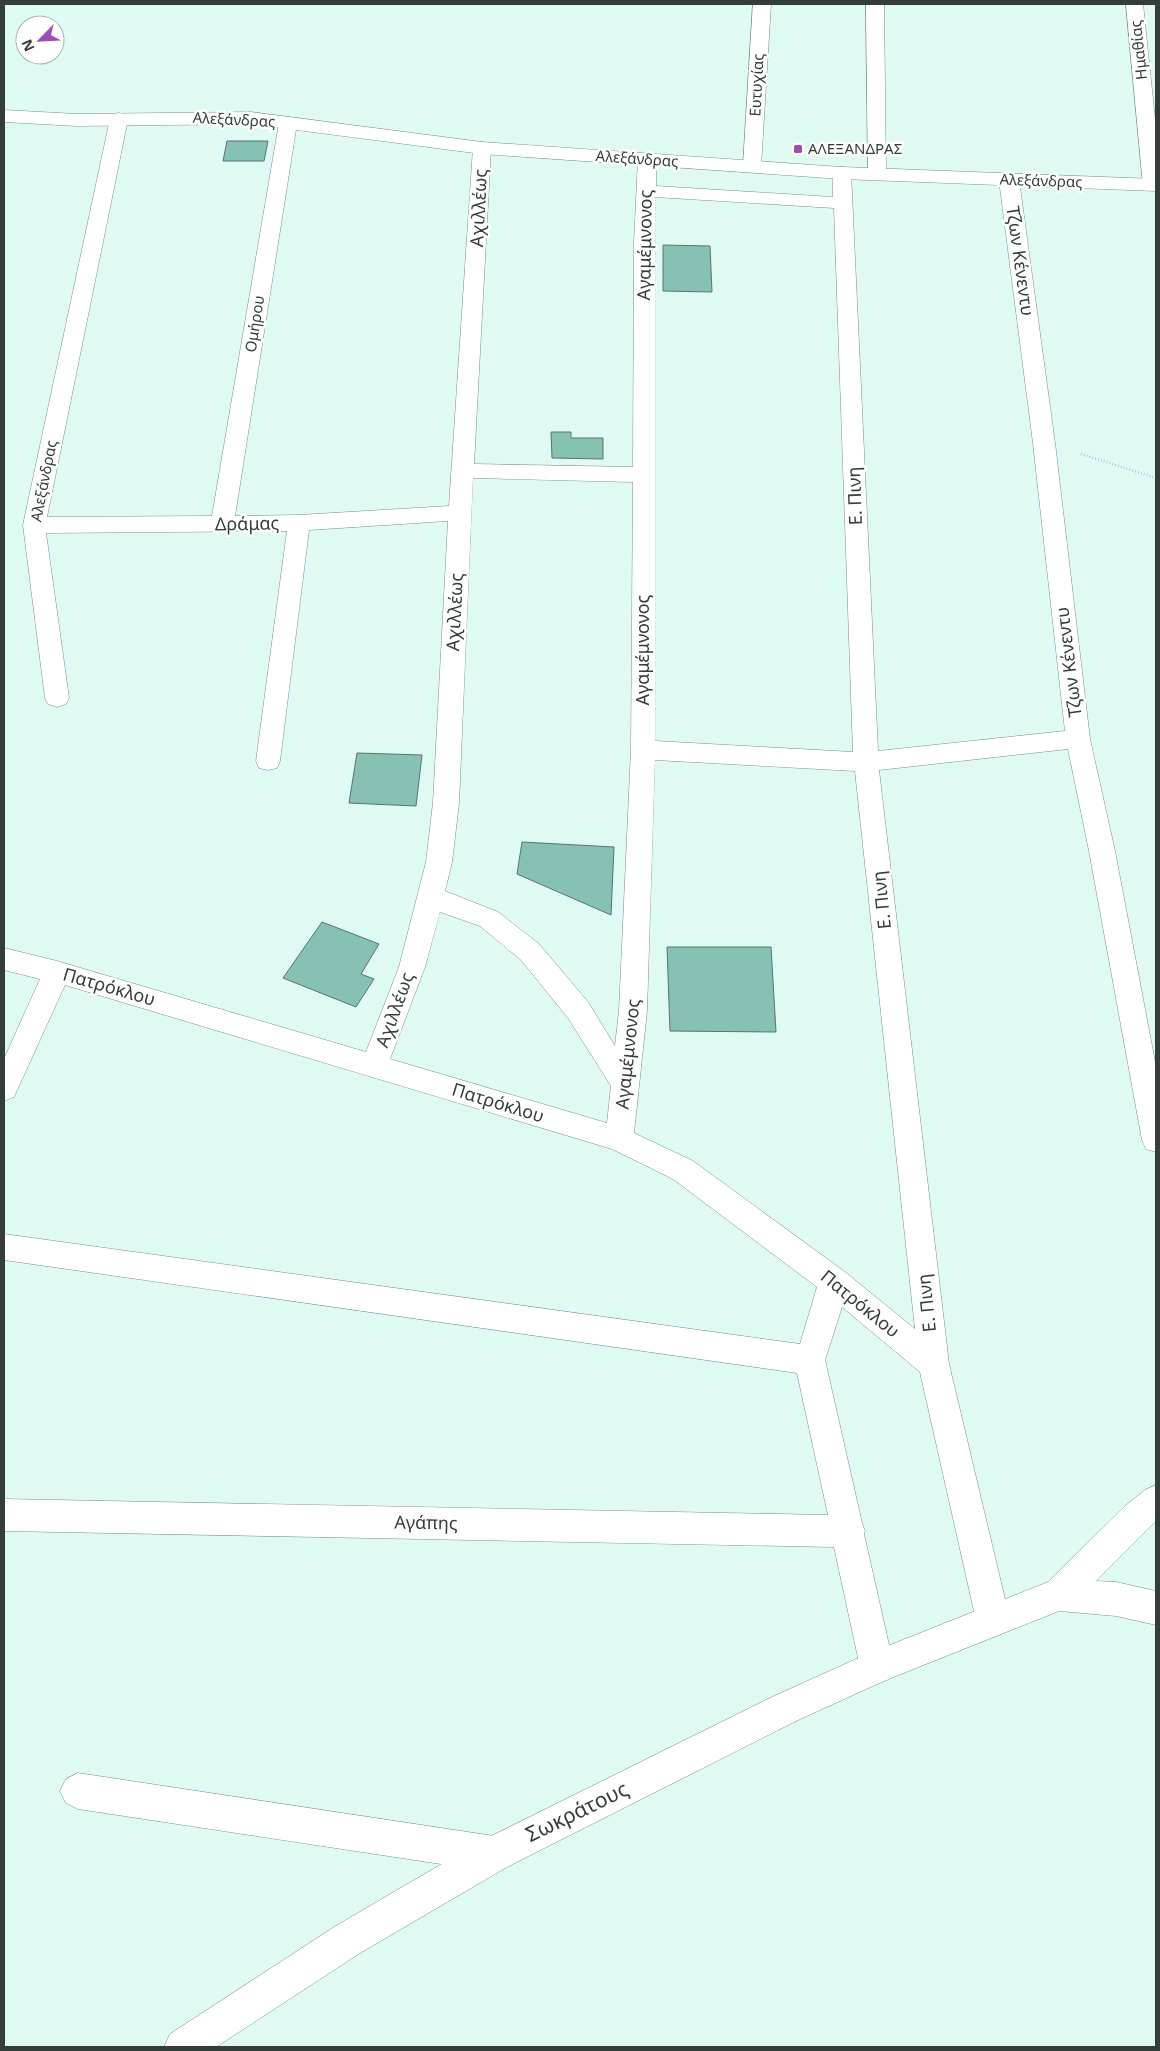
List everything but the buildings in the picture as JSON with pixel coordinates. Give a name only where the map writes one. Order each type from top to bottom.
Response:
[{"type":"street","name":"Ευτυχίας","points":[[752,166],[762,4]]},
{"type":"street","points":[[875,4],[877,174]]},
{"type":"street","name":"Ημαθίας","points":[[1134,4],[1155,185]]},
{"type":"street","name":"Αλεξάνδρας","points":[[4,116],[52,119],[242,118],[482,148],[842,173],[1155,185]]},
{"type":"street","name":"Αλεξάνδρας","points":[[58,698],[34,525],[119,119]]},
{"type":"street","name":"Ομήρου","points":[[222,524],[288,123]]},
{"type":"street","name":"Αχιλλέως","points":[[374,1066],[412,967],[430,903],[439,862],[446,803],[460,513],[482,148]]},
{"type":"street","name":"Αγαμέμνονος","points":[[619,1139],[633,1010],[643,750],[644,243],[647,160]]},
{"type":"street","name":"Ε. Πινη","points":[[842,173],[866,762],[934,1364],[994,1620]]},
{"type":"street","name":"Τζων Κένεντυ","points":[[1009,180],[1044,442],[1078,739],[1102,851],[1156,1140]]},
{"type":"street","points":[[646,191],[843,204]]},
{"type":"street","points":[[463,471],[644,476]]},
{"type":"street","name":"Δράμας","points":[[34,525],[299,523],[460,513]]},
{"type":"street","points":[[268,761],[299,523]]},
{"type":"street","points":[[643,750],[866,762],[1078,739]]},
{"type":"street","points":[[430,903],[443,901],[489,919],[530,952],[578,1010],[625,1085]]},
{"type":"street","name":"Πατρόκλου","points":[[4,959],[57,972],[619,1139],[683,1170],[834,1282],[934,1364]]},
{"type":"street","points":[[4,1089],[57,972]]},
{"type":"street","points":[[4,1247],[810,1360]]},
{"type":"street","points":[[834,1282],[810,1360],[849,1530],[877,1667]]},
{"type":"street","points":[[1059,1594],[1136,1517],[1156,1501]]},
{"type":"street","name":"Αγάπης","points":[[4,1515],[849,1530]]},
{"type":"street","points":[[1059,1594],[1116,1599],[1156,1608]]},
{"type":"street","name":"Σωκράτους","points":[[183,2047],[347,1940],[494,1854],[784,1710],[877,1667],[1059,1594]]},
{"type":"street","points":[[78,1791],[494,1854]]},
{"type":"path","points":[[1044,442],[1156,478]]},
{"type":"place","name":"ΑΛΕΞΑΝΔΡΑΣ","points":[[798,149]]}]
